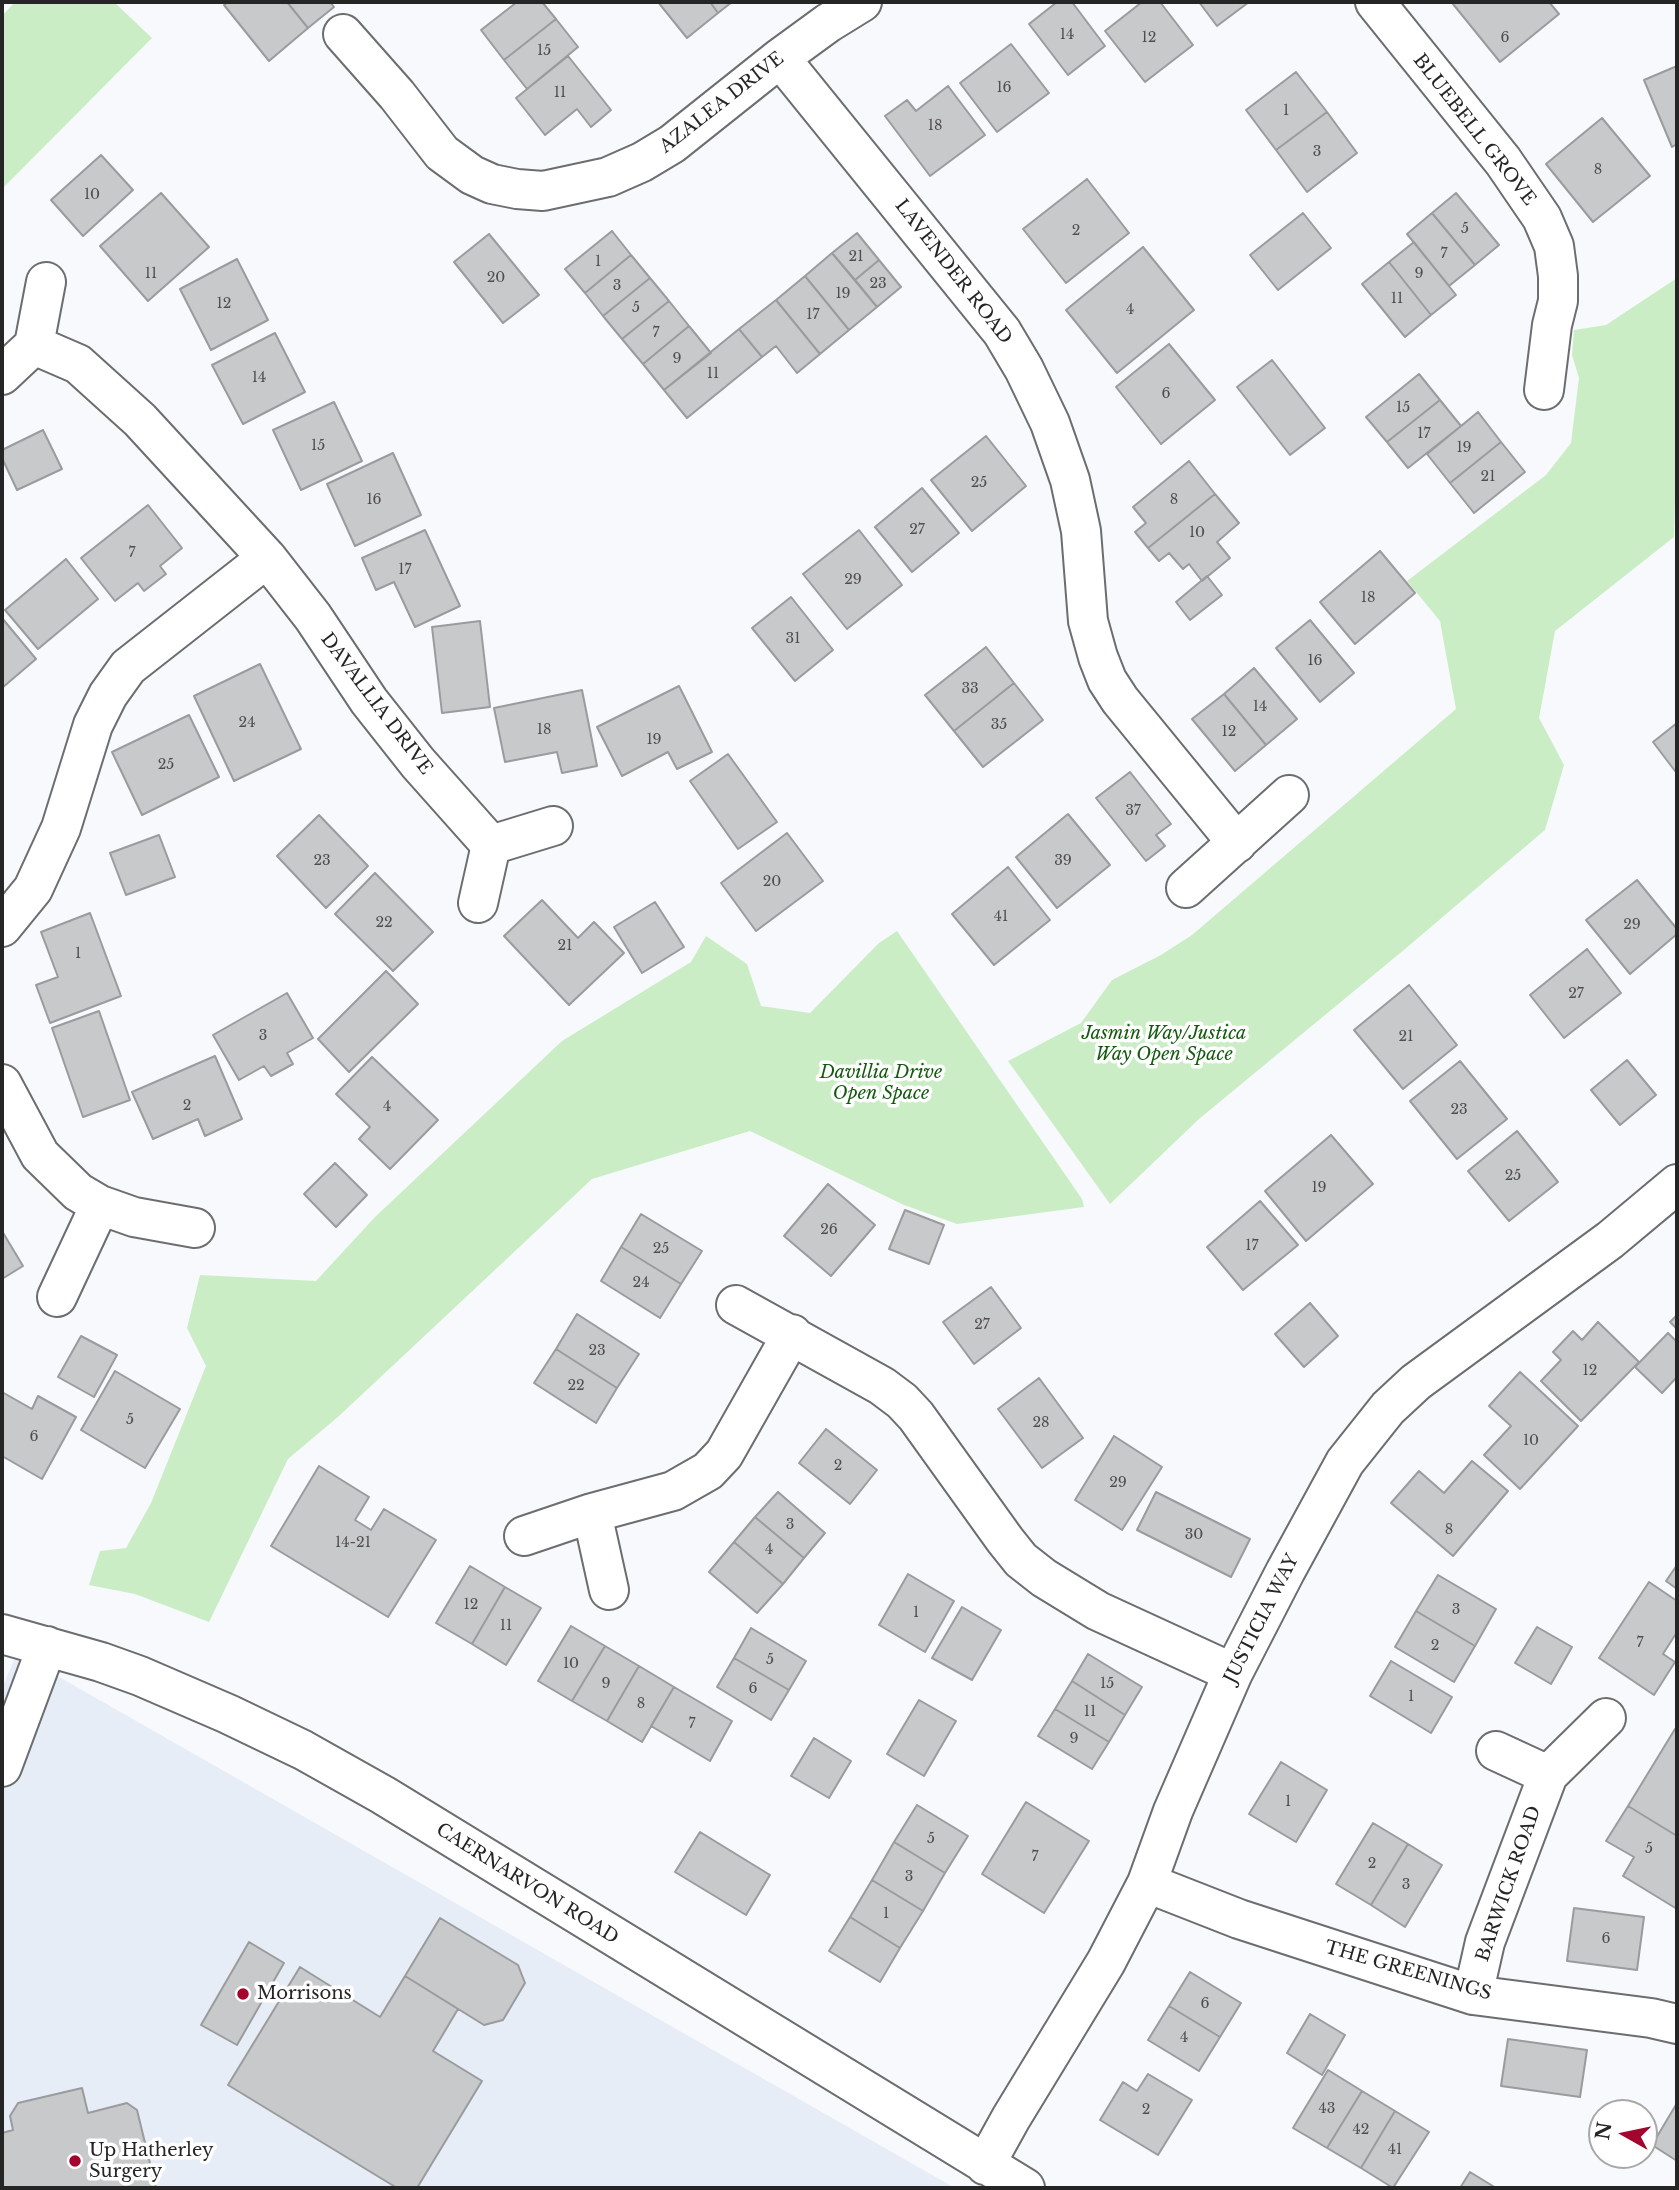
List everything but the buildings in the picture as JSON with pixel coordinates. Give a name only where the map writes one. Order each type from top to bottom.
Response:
[{"type":"street","name":"AZALEA DRIVE","points":[[344,34],[397,95],[442,153],[472,175],[492,184],[543,191],[608,177],[642,162],[672,144],[780,58],[862,2]]},
{"type":"street","name":"BLUEBELL GROVE","points":[[1375,2],[1503,161],[1542,218],[1554,246],[1558,276],[1558,301],[1544,390]]},
{"type":"street","name":"LAVENDER ROAD","points":[[780,58],[1002,332],[1024,369],[1050,423],[1070,480],[1081,531],[1088,621],[1107,680],[1120,700],[1237,843]]},
{"type":"street","points":[[2,375],[34,345],[46,282]]},
{"type":"street","name":"DAVALLIA DRIVE","points":[[34,345],[78,364],[140,421],[267,558],[313,617],[369,701],[418,763],[491,845]]},
{"type":"street","points":[[2,927],[33,888],[61,828],[93,725],[108,695],[128,667],[267,558]]},
{"type":"street","points":[[1186,888],[1289,795]]},
{"type":"street","points":[[478,903],[491,845],[553,826]]},
{"type":"street","points":[[2,1084],[40,1155],[78,1192],[100,1205],[134,1217],[195,1228]]},
{"type":"street","name":"JUSTICIA WAY","points":[[985,2165],[1106,1962],[1147,1883],[1173,1811],[1233,1674],[1345,1462],[1388,1408],[1445,1359],[1610,1240],[1677,1184]]},
{"type":"street","points":[[57,1297],[100,1205]]},
{"type":"street","points":[[737,1305],[882,1386],[902,1401],[916,1416],[1021,1560],[1044,1578],[1109,1616],[1233,1674]]},
{"type":"street","points":[[524,1536],[592,1513],[673,1491],[708,1471],[724,1454],[792,1334]]},
{"type":"street","points":[[592,1513],[609,1590]]},
{"type":"street","name":"CAERNARVON ROAD","points":[[2,1634],[101,1662],[169,1688],[303,1750],[383,1796],[1025,2188]]},
{"type":"street","points":[[2,1767],[47,1646]]},
{"type":"street","name":"BARWICK ROAD","points":[[1473,1995],[1485,1942],[1548,1775],[1606,1718]]},
{"type":"street","points":[[1496,1751],[1548,1775]]},
{"type":"street","name":"THE GREENINGS","points":[[1147,1883],[1239,1919],[1473,1995],[1651,2018],[1677,2024]]},
{"type":"shaded area","points":[[17,1653],[955,2188],[2,2188],[2,1688]]},
{"type":"green space","points":[[15,2],[114,2],[152,38],[2,189],[2,16]]},
{"type":"green space","name":"Jasmin Way/Justica Way Open Space","points":[[1677,278],[1677,499],[1674,537],[1555,631],[1539,718],[1564,765],[1545,830],[1199,1119],[1110,1204],[1008,1061],[1081,1023],[1112,980],[1161,955],[1192,935],[1456,709],[1440,621],[1407,581],[1546,475],[1571,443],[1579,378],[1572,355],[1574,330],[1606,325]]},
{"type":"green space","name":"Davillia Drive Open Space","points":[[897,931],[1082,1199],[1084,1207],[957,1224],[904,1205],[750,1131],[592,1179],[339,1416],[288,1459],[209,1622],[135,1594],[89,1585],[100,1551],[126,1548],[151,1503],[206,1366],[187,1328],[200,1275],[316,1281],[375,1217],[562,1041],[691,962],[706,936],[747,964],[761,1006],[810,1013],[879,943]]},
{"type":"place","name":"Morrisons","points":[[243,1994]]},
{"type":"place","name":"Up Hatherley Surgery","points":[[75,2161]]}]
